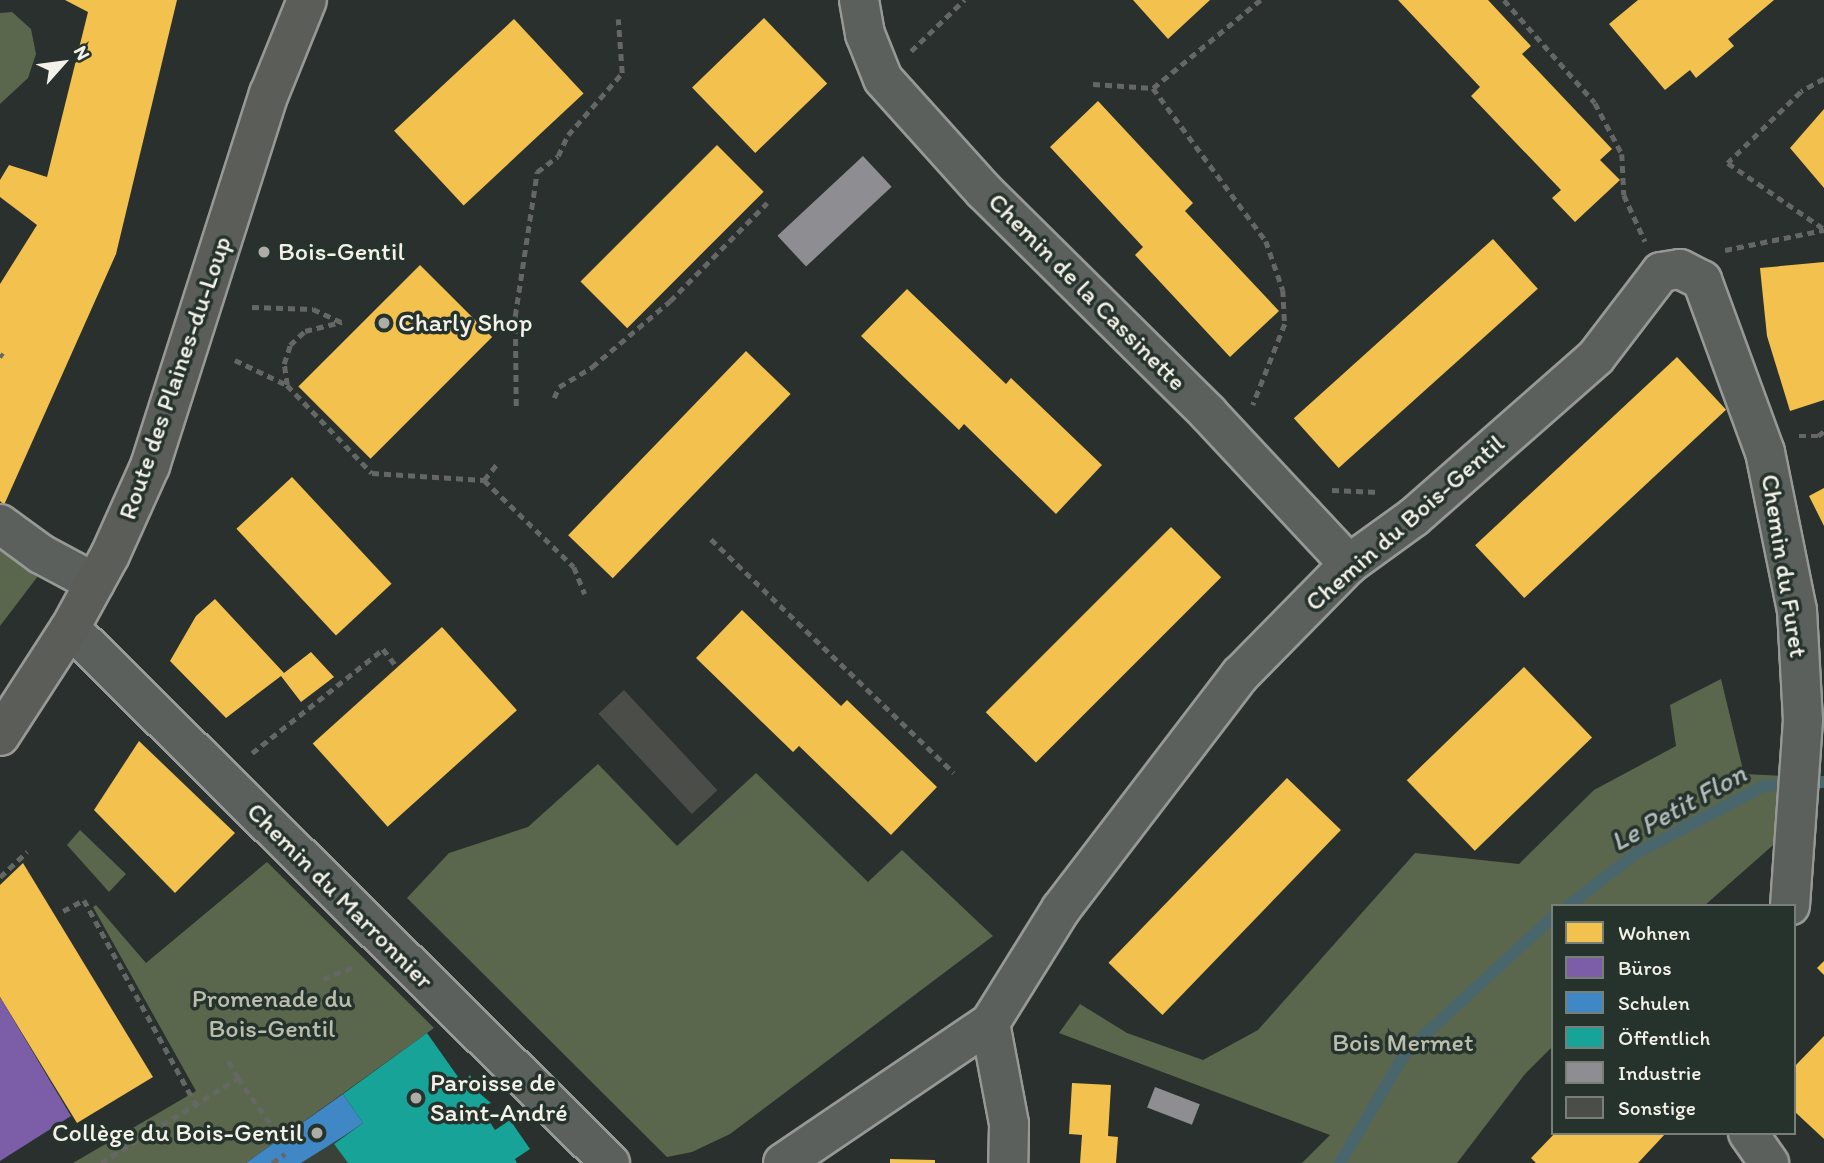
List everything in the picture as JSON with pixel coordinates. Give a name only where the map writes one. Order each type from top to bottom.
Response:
[{"type":"main road","name":"Route des Plaines-du-Loup","points":[[0,736],[70,628],[95,583],[150,466],[269,94],[306,0]]},
{"type":"street","name":"Chemin de la Cassinette","points":[[859,0],[864,34],[883,79],[984,191],[1208,413],[1349,564]]},
{"type":"street","name":"Chemin du Bois-Gentil","points":[[783,1163],[990,1023],[1061,909],[1240,676],[1349,564],[1413,517],[1596,357],[1655,261]]},
{"type":"street","name":"Chemin du Furet","points":[[1655,261],[1680,269],[1702,281],[1765,452],[1797,610],[1806,841],[1790,904]]},
{"type":"street","points":[[0,524],[41,554],[95,583]]},
{"type":"street","name":"Chemin du Marronnier","points":[[70,628],[610,1163]]},
{"type":"street","points":[[990,1023],[1009,1124],[1008,1163]]},
{"type":"street","points":[[1749,1135],[1769,1163]]},
{"type":"path","points":[[908,55],[964,0]]},
{"type":"path","points":[[1093,84],[1153,88],[1260,0]]},
{"type":"path","points":[[1504,0],[1595,103],[1622,155],[1624,195],[1655,261]]},
{"type":"path","points":[[1511,8],[1512,0]]},
{"type":"path","points":[[516,406],[515,316],[537,172],[558,156],[568,135],[622,73],[618,19]]},
{"type":"path","points":[[1719,252],[1824,229],[1821,220],[1728,163],[1801,92],[1824,79]]},
{"type":"path","points":[[1153,88],[1266,241],[1283,290],[1285,324],[1248,416]]},
{"type":"path","points":[[554,398],[559,387],[592,367],[670,301],[767,203]]},
{"type":"path","points":[[252,307],[313,309],[342,322],[306,331],[290,345],[284,364],[287,384]]},
{"type":"path","points":[[235,360],[287,384],[372,473],[484,480],[574,568],[585,594]]},
{"type":"path","points":[[484,480],[497,464]]},
{"type":"path","points":[[1325,489],[1366,494],[1386,491]]},
{"type":"path","points":[[711,539],[954,774]]},
{"type":"path","points":[[221,778],[383,649],[397,667]]},
{"type":"path","points":[[0,877],[27,852]]},
{"type":"path","points":[[63,911],[84,900],[195,1103]]},
{"type":"path","points":[[323,979],[351,970],[360,962]]},
{"type":"path","points":[[227,1060],[281,1138]]},
{"type":"path","points":[[101,1163],[238,1078]]},
{"type":"path","points":[[272,1163],[285,1154]]},
{"type":"shaded area","name":"Collège du Bois-Gentil","points":[[327,1106],[347,1134],[334,1144],[348,1163],[246,1163]]},
{"type":"green space","points":[[12,12],[31,29],[36,54],[28,78],[0,104],[0,13]]},
{"type":"green space","points":[[0,544],[38,576],[0,626]]},
{"type":"green space","name":"Bois Mermet","points":[[1721,679],[1744,774],[1786,776],[1781,838],[1706,904],[1551,904],[1551,1048],[1525,1074],[1457,1163],[1302,1163],[1330,1135],[1059,1033],[1080,1004],[1127,1033],[1203,1060],[1258,1030],[1415,853],[1519,864],[1594,790],[1676,746],[1670,705]]},
{"type":"green space","points":[[598,764],[677,846],[756,773],[868,882],[902,850],[993,936],[730,1134],[692,1152],[667,1157],[407,898],[449,853],[528,827]]},
{"type":"green space","points":[[80,830],[126,874],[109,892],[67,845]]},
{"type":"green space","name":"Promenade du Bois-Gentil","points":[[267,862],[434,1028],[246,1163],[73,1163],[196,1091],[93,907],[96,905],[146,963]]},
{"type":"building: Wohnen","points":[[65,0],[177,0],[116,254],[4,505],[0,501],[0,284],[37,225],[0,197],[0,180],[9,165],[47,177],[88,12]]},
{"type":"building: Wohnen","points":[[1133,0],[1210,0],[1168,39]]},
{"type":"building: Wohnen","points":[[1398,0],[1488,0],[1531,46],[1522,54],[1612,149],[1600,160],[1620,180],[1575,222],[1552,198],[1561,190],[1471,96],[1480,87]]},
{"type":"building: Wohnen","points":[[1638,0],[1774,0],[1728,39],[1734,46],[1696,78],[1690,70],[1665,90],[1609,24]]},
{"type":"building: Wohnen","points":[[764,18],[827,83],[755,153],[692,87]]},
{"type":"building: Wohnen","points":[[514,19],[584,94],[464,205],[394,131]]},
{"type":"building: Wohnen","points":[[1098,101],[1193,203],[1185,211],[1279,311],[1230,357],[1135,255],[1143,247],[1050,147]]},
{"type":"building: Wohnen","points":[[1824,109],[1824,188],[1790,148]]},
{"type":"building: Wohnen","points":[[717,145],[764,192],[627,328],[581,281]]},
{"type":"building: Wohnen","points":[[1493,239],[1538,289],[1339,468],[1294,418]]},
{"type":"building: Wohnen","points":[[1824,262],[1824,400],[1790,411],[1767,336],[1760,268]]},
{"type":"building: Wohnen","points":[[420,265],[492,337],[371,459],[298,387]]},
{"type":"building: Wohnen","points":[[907,289],[1006,384],[1011,378],[1102,465],[1056,514],[964,424],[959,430],[861,336]]},
{"type":"building: Wohnen","points":[[746,351],[791,394],[613,578],[568,535]]},
{"type":"building: Wohnen","points":[[1677,357],[1726,410],[1524,598],[1475,545]]},
{"type":"building: Wohnen","points":[[292,477],[392,584],[336,636],[236,529]]},
{"type":"building: Wohnen","points":[[1824,488],[1824,526],[1809,496]]},
{"type":"building: Wohnen","points":[[1171,527],[1221,577],[1036,762],[986,712]]},
{"type":"building: Wohnen","points":[[215,599],[284,673],[311,652],[334,677],[301,702],[281,676],[226,718],[170,661],[196,616]]},
{"type":"building: Wohnen","points":[[742,610],[841,706],[847,700],[937,787],[891,835],[799,746],[793,752],[696,658]]},
{"type":"building: Wohnen","points":[[442,627],[517,710],[388,827],[313,743]]},
{"type":"building: Wohnen","points":[[1524,667],[1592,737],[1475,851],[1407,780]]},
{"type":"building: Wohnen","points":[[139,741],[235,833],[175,893],[94,810]]},
{"type":"building: Wohnen","points":[[1287,778],[1341,830],[1162,1015],[1108,963]]},
{"type":"building: Wohnen","points":[[23,863],[153,1077],[77,1123],[0,997],[0,885]]},
{"type":"building: Wohnen","points":[[1824,961],[1824,975],[1817,968]]},
{"type":"building: Wohnen","points":[[1824,1036],[1824,1139],[1796,1113],[1796,1065]]},
{"type":"building: Wohnen","points":[[1072,1083],[1111,1085],[1108,1136],[1118,1137],[1116,1163],[1080,1163],[1082,1135],[1069,1134]]},
{"type":"building: Wohnen","points":[[1553,1135],[1664,1135],[1638,1163],[1536,1163],[1531,1158]]},
{"type":"building: Wohnen","points":[[890,1159],[935,1160],[935,1163],[890,1163]]},
{"type":"building: Büros","points":[[0,997],[71,1116],[0,1161]]},
{"type":"building: Schulen","name":"Collège du Bois-Gentil","points":[[343,1094],[363,1123],[301,1163],[246,1163]]},
{"type":"building: Öffentlich","name":"Paroisse de Saint-André","points":[[427,1033],[463,1084],[470,1075],[478,1092],[491,1103],[480,1107],[495,1130],[510,1120],[530,1149],[515,1159],[517,1163],[348,1163],[334,1144],[363,1123],[343,1094]]},
{"type":"building: Industrie","points":[[863,156],[892,187],[806,267],[777,236]]},
{"type":"building: Industrie","points":[[1155,1087],[1200,1104],[1192,1125],[1147,1108]]},
{"type":"building: Sonstige","points":[[624,690],[717,790],[692,814],[598,714]]},
{"type":"waterway","name":"Le Petit Flon","points":[[1571,904],[1635,854],[1764,786],[1824,782]]},
{"type":"waterway","name":"Le Petit Flon","points":[[1340,1163],[1406,1052],[1551,919]]},
{"type":"place","name":"Bois-Gentil","points":[[264,252]]},
{"type":"place","name":"Charly Shop","points":[[384,323]]},
{"type":"place","name":"Paroisse de Saint-André","points":[[416,1098]]},
{"type":"place","name":"Collège du Bois-Gentil","points":[[317,1133]]}]
